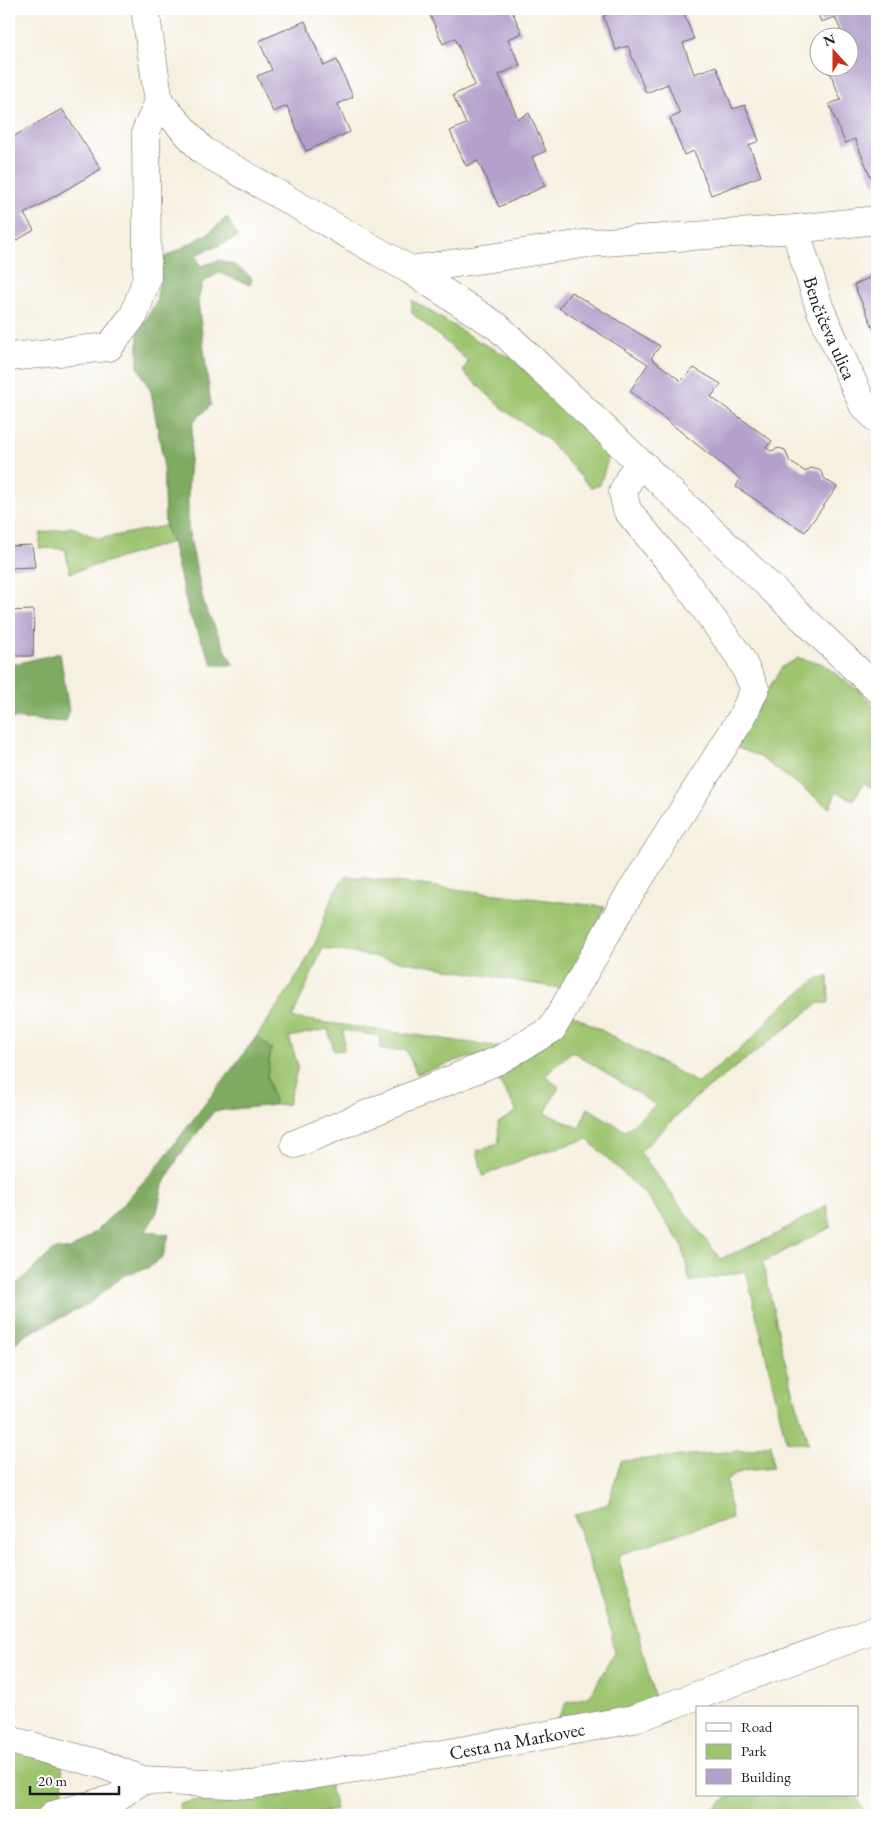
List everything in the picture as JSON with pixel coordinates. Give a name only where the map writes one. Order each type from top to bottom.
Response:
[{"type":"street","points":[[9,357],[110,347],[134,315],[147,278],[146,131],[159,102],[145,9]]},
{"type":"street","points":[[159,102],[203,151],[410,270],[498,327],[877,689]]},
{"type":"street","points":[[410,270],[590,243],[795,229],[877,220]]},
{"type":"street","name":"Benčičeva ulica","points":[[795,229],[820,309],[863,405],[877,419]]},
{"type":"street","points":[[295,1144],[499,1060],[552,1029],[624,903],[741,719],[755,689],[740,657],[681,576],[626,510],[623,492],[631,475],[645,466]]},
{"type":"street","name":"Cesta na Markovec","points":[[9,1740],[101,1764],[142,1780],[251,1785],[443,1754],[634,1719],[877,1629]]},
{"type":"street","points":[[53,1815],[116,1798],[142,1780]]},
{"type":"green space","points":[[227,217],[238,237],[196,255],[200,266],[220,260],[236,266],[252,278],[250,285],[219,273],[202,283],[198,302],[211,405],[193,422],[188,488],[188,528],[204,605],[233,665],[213,665],[189,614],[172,542],[165,526],[163,459],[151,392],[138,367],[138,333],[156,302],[163,258],[209,233]]},
{"type":"green space","points":[[412,300],[478,341],[515,360],[609,456],[600,485],[591,488],[547,439],[507,412],[463,372],[468,361],[412,313]]},
{"type":"green space","points":[[165,526],[172,542],[70,573],[65,549],[39,548],[41,533],[72,527],[99,539]]},
{"type":"green space","points":[[60,653],[69,712],[66,722],[9,718],[9,663],[15,664]]},
{"type":"green space","points":[[798,658],[821,663],[859,691],[877,710],[877,791],[864,783],[853,800],[836,792],[830,808],[760,757],[733,746],[782,667]]},
{"type":"green space","points":[[346,876],[605,907],[570,983],[565,989],[323,948],[292,1018],[508,1048],[491,1055],[462,1059],[417,1074],[406,1050],[381,1050],[380,1036],[343,1030],[344,1050],[334,1051],[328,1029],[289,1037],[298,1066],[288,1104],[275,1105],[267,1076],[271,1049],[257,1036],[288,991],[309,955],[319,935],[335,891]]},
{"type":"green space","points":[[828,976],[829,1003],[819,1003],[693,1100],[640,1152],[720,1259],[771,1237],[827,1205],[831,1227],[763,1262],[784,1358],[808,1444],[786,1441],[746,1271],[690,1282],[682,1245],[647,1196],[587,1139],[530,1156],[483,1176],[477,1151],[499,1143],[498,1123],[517,1111],[492,1070],[570,1013],[698,1083],[752,1039],[773,1014],[818,978]],"holes":[[[572,1051],[656,1105],[625,1131],[588,1108],[579,1128],[545,1113],[559,1087],[545,1076]]]},
{"type":"green space","points":[[257,1036],[271,1049],[267,1076],[275,1105],[214,1111],[178,1158],[163,1185],[157,1212],[146,1231],[169,1235],[163,1256],[150,1267],[123,1276],[87,1305],[23,1336],[9,1349],[9,1291],[55,1249],[70,1250],[95,1232],[123,1204],[156,1168]]},
{"type":"green space","points":[[771,1444],[773,1468],[743,1471],[726,1480],[732,1519],[689,1530],[618,1555],[656,1704],[548,1735],[566,1703],[590,1696],[614,1653],[611,1630],[574,1515],[608,1504],[621,1461],[750,1450]]},
{"type":"green space","points":[[9,1748],[62,1762],[63,1804],[9,1815]]},
{"type":"green space","points":[[329,1783],[336,1810],[304,1815],[180,1815],[179,1803]]},
{"type":"green space","points":[[730,1796],[856,1796],[866,1815],[704,1815]]},
{"type":"building","points":[[427,9],[511,9],[522,33],[508,39],[520,65],[499,75],[518,119],[529,113],[546,151],[532,157],[545,186],[499,207],[478,161],[466,166],[450,131],[466,124],[453,95],[475,85],[455,38],[443,44]]},
{"type":"building","points":[[615,9],[682,9],[694,39],[683,43],[694,74],[716,66],[733,109],[745,105],[759,141],[749,145],[761,176],[711,195],[694,151],[684,155],[670,118],[680,114],[668,84],[646,93],[628,46],[616,50],[603,16],[616,11]]},
{"type":"building","points":[[816,9],[877,9],[877,184],[874,185],[855,139],[845,143],[829,104],[841,100],[832,78],[858,78],[858,28],[840,28],[835,17],[821,22]]},
{"type":"building","points":[[305,21],[324,66],[337,60],[353,97],[338,104],[350,132],[306,151],[287,106],[273,112],[257,76],[272,70],[259,41]]},
{"type":"building","points":[[62,109],[101,169],[24,214],[34,230],[9,245],[9,139]]},
{"type":"building","points":[[877,274],[877,331],[875,332],[854,285]]},
{"type":"building","points":[[571,292],[660,346],[651,358],[681,381],[694,368],[721,384],[711,397],[772,441],[766,448],[771,451],[779,448],[785,450],[790,462],[806,472],[810,468],[820,470],[825,479],[837,487],[805,532],[736,487],[740,479],[630,391],[648,364],[559,308]]},
{"type":"building","points":[[32,545],[35,567],[9,568],[9,546]]},
{"type":"building","points":[[34,610],[33,656],[9,656],[9,611]]}]
